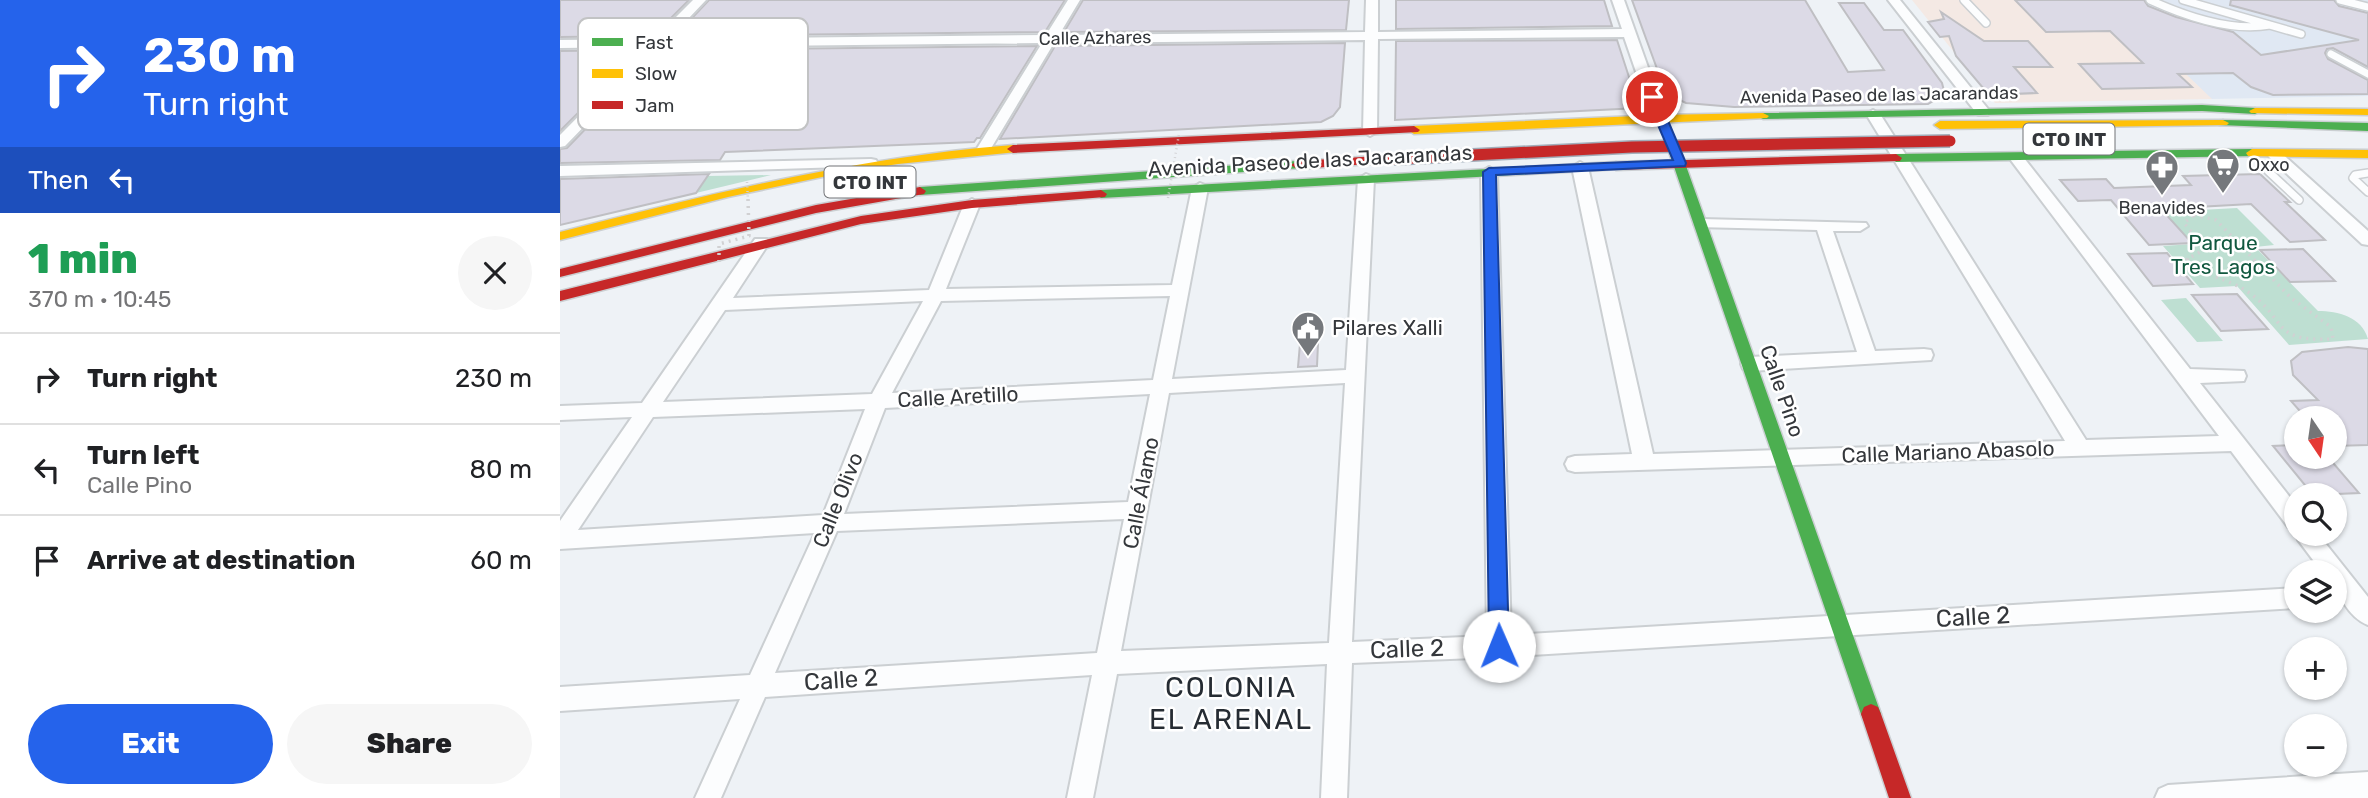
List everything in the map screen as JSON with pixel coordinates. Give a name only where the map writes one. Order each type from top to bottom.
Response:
[{"type":"main road","points":[[2202,108],[2368,103]]},
{"type":"main road","name":"Avenida Paseo de las Jacarandas","points":[[560,236],[873,163],[983,150],[1660,118],[2202,108],[2295,113],[2368,113]]},
{"type":"main road","points":[[1769,116],[1759,125],[1760,138],[1771,150],[1792,161]]},
{"type":"main road","name":"Calle Pino","points":[[1660,118],[1702,224],[1900,798]]},
{"type":"main road","name":"CTO INT","points":[[560,273],[816,209],[929,189],[995,183],[1629,132],[2172,123],[2368,127]]},
{"type":"main road","points":[[1474,127],[1484,131],[1494,148],[1489,172]]},
{"type":"main road","name":"CTO INT","points":[[907,176],[984,166],[1394,151],[1950,141],[2246,139],[2368,142]]},
{"type":"main road","name":"Avenida Paseo de las Jacarandas","points":[[560,296],[761,243],[861,220],[972,204],[1200,188],[1680,163],[2199,152],[2368,154]]},
{"type":"main road","name":"CTO INT","points":[[726,215],[846,187]]},
{"type":"main road","points":[[560,249],[596,243]]},
{"type":"main road","points":[[560,285],[591,277],[642,253]]},
{"type":"street","points":[[683,18],[700,0]]},
{"type":"street","points":[[983,150],[1074,0]]},
{"type":"street","points":[[1370,132],[1372,0]]},
{"type":"street","name":"Calle Pino","points":[[1618,0],[1660,118]]},
{"type":"street","points":[[1894,0],[1983,112]]},
{"type":"street","name":"Calle Azhares","points":[[808,41],[1630,33]]},
{"type":"street","name":"Calle Azhares","points":[[560,44],[578,44]]},
{"type":"street","points":[[1873,114],[2080,448]]},
{"type":"street","points":[[560,143],[578,125]]},
{"type":"street","points":[[2274,153],[2364,233]]},
{"type":"street","points":[[2015,156],[2284,505]]},
{"type":"street","points":[[560,171],[873,163]]},
{"type":"street","points":[[1580,167],[1644,461]]},
{"type":"street","points":[[1489,172],[1499,646]]},
{"type":"street","points":[[1334,798],[1366,179]]},
{"type":"street","name":"Calle Álamo","points":[[1080,798],[1200,188]]},
{"type":"street","name":"Calle Olivo","points":[[708,798],[830,523],[878,401],[935,295],[972,204]]},
{"type":"street","points":[[1702,224],[1860,226]]},
{"type":"street","points":[[1823,225],[1867,358]]},
{"type":"street","points":[[560,540],[761,243]]},
{"type":"street","points":[[719,304],[935,295],[1181,290]]},
{"type":"street","points":[[1750,364],[1924,355]]},
{"type":"street","name":"Calle Aretillo","points":[[560,413],[878,401],[1356,376]]},
{"type":"street","points":[[2185,376],[2236,376]]},
{"type":"street","name":"Calle Mariano Abasolo","points":[[1575,464],[2236,443]]},
{"type":"street","points":[[560,540],[830,523],[1137,510]]},
{"type":"street","points":[[2347,598],[2368,615]]},
{"type":"street","name":"Calle 2","points":[[560,699],[1107,663],[1499,646],[2284,599]]},
{"type":"street","points":[[2168,798],[2368,785]]},
{"type":"lane","points":[[1964,0],[1986,23]]},
{"type":"lane","points":[[2150,0],[2180,11],[2252,28],[2270,25]]},
{"type":"lane","points":[[2183,0],[2301,34]]},
{"type":"lane","points":[[2340,0],[2368,7]]},
{"type":"lane","points":[[2331,54],[2368,74]]},
{"type":"lane","points":[[2267,172],[2299,200]]},
{"type":"lane","points":[[2368,173],[2355,175],[2353,178],[2368,192]]},
{"type":"path","points":[[1168,198],[1179,134]]},
{"type":"path","points":[[719,262],[719,244],[749,236],[747,182]]},
{"type":"path","points":[[2202,215],[2216,219],[2291,298],[2331,327],[2333,339],[2308,340],[2290,334],[2249,292],[2211,278],[2193,267],[2186,259],[2202,251],[2202,245],[2184,223],[2188,218],[2202,215]]},
{"type":"shaded area","points":[[1912,0],[2095,0],[2117,8],[2212,99],[1995,103]]},
{"type":"shaded area","points":[[2095,0],[2368,0],[2368,96],[2211,99],[2117,8]]},
{"type":"green space","points":[[771,175],[696,193],[708,176]]},
{"type":"green space","name":"Parque Tres Lagos","points":[[2237,208],[2274,245],[2255,247],[2318,311],[2333,312],[2355,320],[2368,339],[2289,345],[2237,286],[2200,288],[2163,246],[2193,244],[2163,212]]},
{"type":"green space","points":[[2186,298],[2223,341],[2197,342],[2161,300]]},
{"type":"building","points":[[560,0],[689,0],[671,18],[578,18],[578,37],[560,37]]},
{"type":"building","points":[[709,0],[1065,0],[1045,32],[808,35],[808,18],[692,18]]},
{"type":"building","points":[[1083,0],[1349,0],[1346,30],[1064,32]]},
{"type":"building","points":[[1396,0],[1604,0],[1612,26],[1396,29]]},
{"type":"building","points":[[1632,0],[1805,0],[1848,72],[1884,70],[1839,3],[1864,3],[1884,30],[1903,30],[1942,83],[1944,91],[1928,104],[1734,107],[1686,103],[1673,97],[1664,88]]},
{"type":"building","points":[[2015,0],[2144,0],[2148,6],[2176,17],[2233,32],[2261,55],[2359,40],[2230,5],[2231,0],[2334,0],[2339,6],[2368,13],[2368,67],[2333,48],[2327,49],[2325,53],[2328,59],[2368,80],[2368,94],[2273,95],[2251,87],[2233,73],[2178,74],[2192,87],[2102,89],[2079,64],[2143,63],[2110,31],[2046,32]]},
{"type":"building","points":[[1941,12],[1984,41],[2028,41],[2052,67],[2014,67],[2037,93],[1989,95],[1956,56],[1949,36],[1940,37],[1928,22],[1944,19]]},
{"type":"building","points":[[1617,40],[1639,108],[1395,120],[1396,41]]},
{"type":"building","points":[[1345,43],[1340,107],[1333,116],[1321,122],[1000,139],[1055,46]]},
{"type":"building","points":[[1037,46],[980,138],[974,142],[725,152],[720,160],[560,163],[560,149],[567,148],[584,130],[808,130],[808,48]]},
{"type":"building","points":[[560,51],[578,51],[578,113],[560,131]]},
{"type":"building","points":[[709,174],[696,193],[560,225],[560,179]]},
{"type":"building","points":[[2260,174],[2325,240],[2290,242],[2251,204],[2161,209],[2192,243],[2149,245],[2111,200],[2078,201],[2060,180],[2106,179],[2114,188],[2191,185],[2183,176]]},
{"type":"building","points":[[2303,249],[2335,281],[2290,282],[2260,250]]},
{"type":"building","points":[[2167,253],[2193,284],[2153,286],[2128,254]]},
{"type":"building","points":[[2237,294],[2268,329],[2221,331],[2192,295]]},
{"type":"building","name":"Pilares Xalli","points":[[1300,344],[1318,344],[1317,366],[1298,367]]},
{"type":"building","points":[[2348,347],[2368,349],[2368,445],[2347,446],[2347,406],[2295,406],[2291,401],[2318,400],[2293,375],[2291,361],[2302,352]]},
{"type":"building","points":[[2273,446],[2284,446],[2284,459]]},
{"type":"building","points":[[2292,469],[2338,469],[2359,493],[2347,494],[2347,483],[2303,483]]},
{"type":"traffic: fast","points":[[1763,116],[2202,108],[2255,111]]},
{"type":"traffic: fast","points":[[2223,123],[2368,127]]},
{"type":"traffic: fast","points":[[1674,149],[1871,714]]},
{"type":"traffic: fast","points":[[1896,158],[2252,153]]},
{"type":"traffic: fast","points":[[920,191],[1297,165]]},
{"type":"traffic: fast","points":[[1101,194],[1616,166]]},
{"type":"traffic: slow","points":[[2255,111],[2368,112]]},
{"type":"traffic: slow","points":[[1414,130],[1659,118],[1763,116]]},
{"type":"traffic: slow","points":[[1940,125],[2223,123]]},
{"type":"traffic: slow","points":[[560,236],[728,194],[841,170],[955,153],[1013,149]]},
{"type":"traffic: slow","points":[[2252,153],[2368,154]]},
{"type":"traffic: jam","points":[[1013,149],[1414,130]]},
{"type":"traffic: jam","points":[[1394,159],[1632,147],[1950,141]]},
{"type":"traffic: jam","points":[[1616,166],[1896,158]]},
{"type":"traffic: jam","points":[[1297,165],[1394,159]]},
{"type":"traffic: jam","points":[[560,273],[816,209],[920,191]]},
{"type":"traffic: jam","points":[[560,296],[861,220],[972,204],[1101,194]]},
{"type":"traffic: jam","points":[[1871,714],[1900,798]]},
{"type":"place","name":"Oxxo","points":[[2223,195]]},
{"type":"place","name":"Benavides","points":[[2162,197]]},
{"type":"place","name":"Pilares Xalli","points":[[1308,358]]},
{"type":"district","name":"COLONIA EL ARENAL","points":[[1231,703]]},
{"type":"route","points":[[1499,646],[1489,172],[1680,163],[1652,97]]}]
